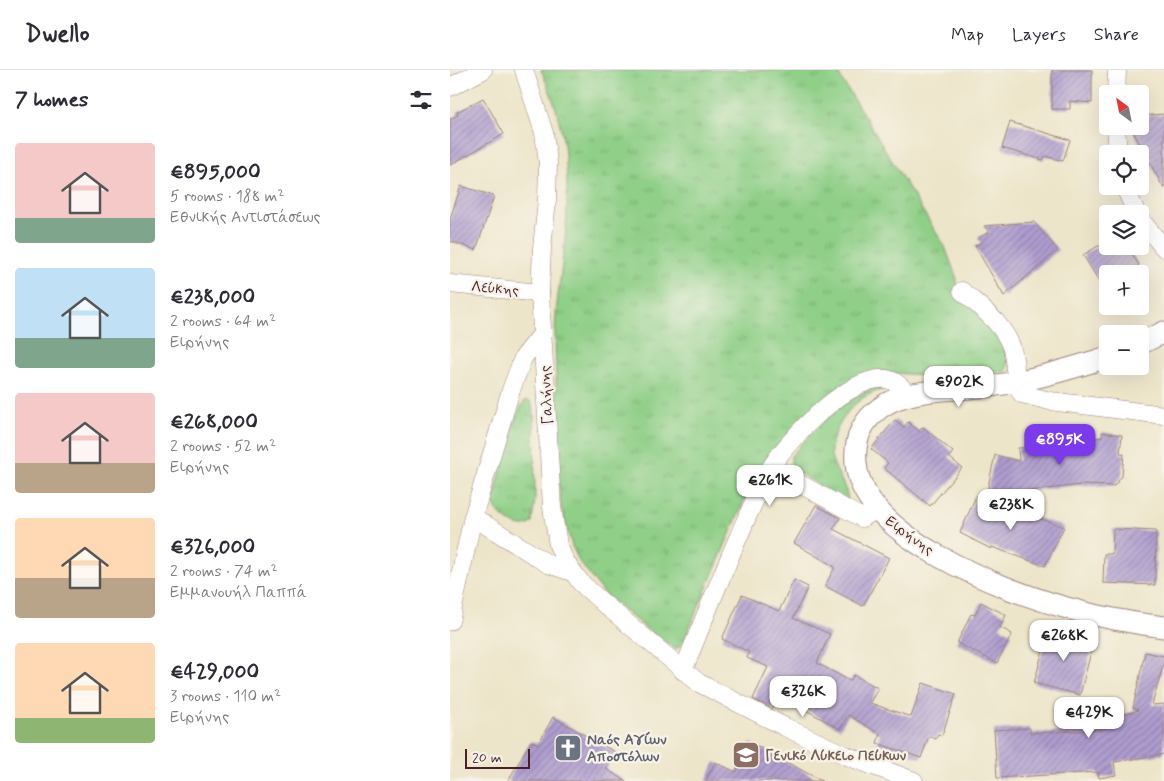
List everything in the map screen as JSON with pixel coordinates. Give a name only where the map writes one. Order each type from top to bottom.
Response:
[{"type":"street","points":[[450,87],[483,70]]},
{"type":"street","name":"Γαλήνης","points":[[524,70],[544,133],[548,164],[540,293],[552,507],[558,545],[572,572],[602,603],[682,671],[716,693],[847,756],[914,781]]},
{"type":"street","points":[[1116,85],[1117,70]]},
{"type":"street","points":[[1149,230],[1164,248]]},
{"type":"street","name":"Λεύκης","points":[[450,284],[540,293]]},
{"type":"street","points":[[962,291],[1006,335],[1014,358],[1020,393],[1034,398],[1164,415]]},
{"type":"street","points":[[1149,340],[1164,332]]},
{"type":"street","points":[[450,621],[473,517],[516,373],[528,350],[542,334]]},
{"type":"street","name":"Ειρήνης","points":[[1099,360],[1018,381],[910,396],[896,400],[880,408],[861,427],[855,445],[857,471],[863,487],[877,509],[896,528],[931,552],[992,581],[1076,611],[1164,627]]},
{"type":"street","points":[[682,671],[731,554],[771,468],[791,443],[836,399],[859,385],[873,380],[891,380],[900,385],[910,396]]},
{"type":"street","points":[[771,468],[862,518],[877,509]]},
{"type":"street","points":[[473,517],[548,564],[572,572]]},
{"type":"green space","points":[[541,70],[836,70],[945,247],[957,279],[957,291],[972,306],[1008,350],[1007,371],[952,377],[879,372],[832,391],[762,464],[682,645],[675,649],[648,630],[603,593],[579,561],[572,546],[561,507],[558,469],[555,332],[566,230],[567,175],[559,120]]},
{"type":"green space","points":[[878,386],[883,389],[862,399],[854,406],[843,419],[834,436],[831,452],[832,459],[845,488],[848,499],[847,503],[798,472],[791,464],[791,456],[846,401]]},
{"type":"green space","points":[[526,400],[531,402],[534,413],[535,499],[532,522],[529,525],[522,526],[500,515],[493,502],[516,417]]},
{"type":"building","points":[[1052,70],[1092,70],[1092,103],[1070,101],[1070,109],[1052,109]]},
{"type":"building","points":[[483,98],[504,134],[450,165],[450,119],[458,115],[457,112]]},
{"type":"building","points":[[1164,114],[1164,189],[1149,161],[1149,145],[1140,145],[1135,135],[1149,135],[1149,115]]},
{"type":"building","points":[[1010,122],[1070,140],[1063,161],[1045,156],[1043,160],[1002,148]]},
{"type":"building","points":[[461,186],[494,196],[476,250],[450,241],[450,219]]},
{"type":"building","points":[[1034,222],[1058,250],[1004,296],[975,246],[981,243],[978,238],[989,232],[984,226]]},
{"type":"building","points":[[1099,246],[1099,255],[1133,255],[1139,265],[1099,265],[1099,281],[1083,255]]},
{"type":"building","points":[[895,420],[904,427],[908,422],[919,431],[923,427],[953,452],[949,457],[962,468],[930,506],[884,468],[888,463],[871,449]]},
{"type":"building","points":[[1102,432],[1122,435],[1120,453],[1124,454],[1122,476],[1114,486],[1081,485],[986,496],[995,455],[1019,461],[1018,448],[1059,445],[1102,437]]},
{"type":"building","points":[[976,496],[1064,527],[1045,566],[992,547],[991,549],[960,533]]},
{"type":"building","points":[[816,505],[840,518],[833,529],[889,558],[863,606],[825,586],[835,567],[794,543]]},
{"type":"building","points":[[1113,529],[1156,531],[1155,585],[1103,583],[1104,554],[1112,554]]},
{"type":"building","points":[[794,580],[808,587],[793,618],[830,634],[817,663],[850,681],[854,675],[878,688],[870,703],[911,717],[923,683],[956,694],[942,735],[938,734],[936,739],[929,736],[921,758],[877,743],[880,734],[848,715],[840,729],[779,695],[772,709],[753,699],[768,667],[747,658],[749,652],[722,639],[742,595],[779,611]]},
{"type":"building","points":[[981,602],[1006,615],[1000,627],[1012,634],[997,663],[957,643],[971,614],[975,615]]},
{"type":"building","points":[[1049,628],[1094,640],[1080,695],[1034,683]]},
{"type":"building","points":[[1145,652],[1164,656],[1152,705],[1164,704],[1164,754],[1114,762],[1116,775],[1099,778],[1098,772],[997,778],[994,730],[1030,728],[1030,733],[1101,730],[1099,722],[1138,710],[1133,708]]},
{"type":"building","name":"Ναός Αγίων Αποστόλων","points":[[553,717],[615,752],[606,769],[626,781],[508,781],[531,741],[538,744]]},
{"type":"building","name":"Γενικό Λύκειο Πεύκων","points":[[751,743],[822,781],[706,781],[715,762],[736,772]]},
{"type":"place","name":"Ναός Αγίων Αποστόλων","points":[[568,748]]},
{"type":"place","name":"Γενικό Λύκειο Πεύκων","points":[[746,755]]}]
